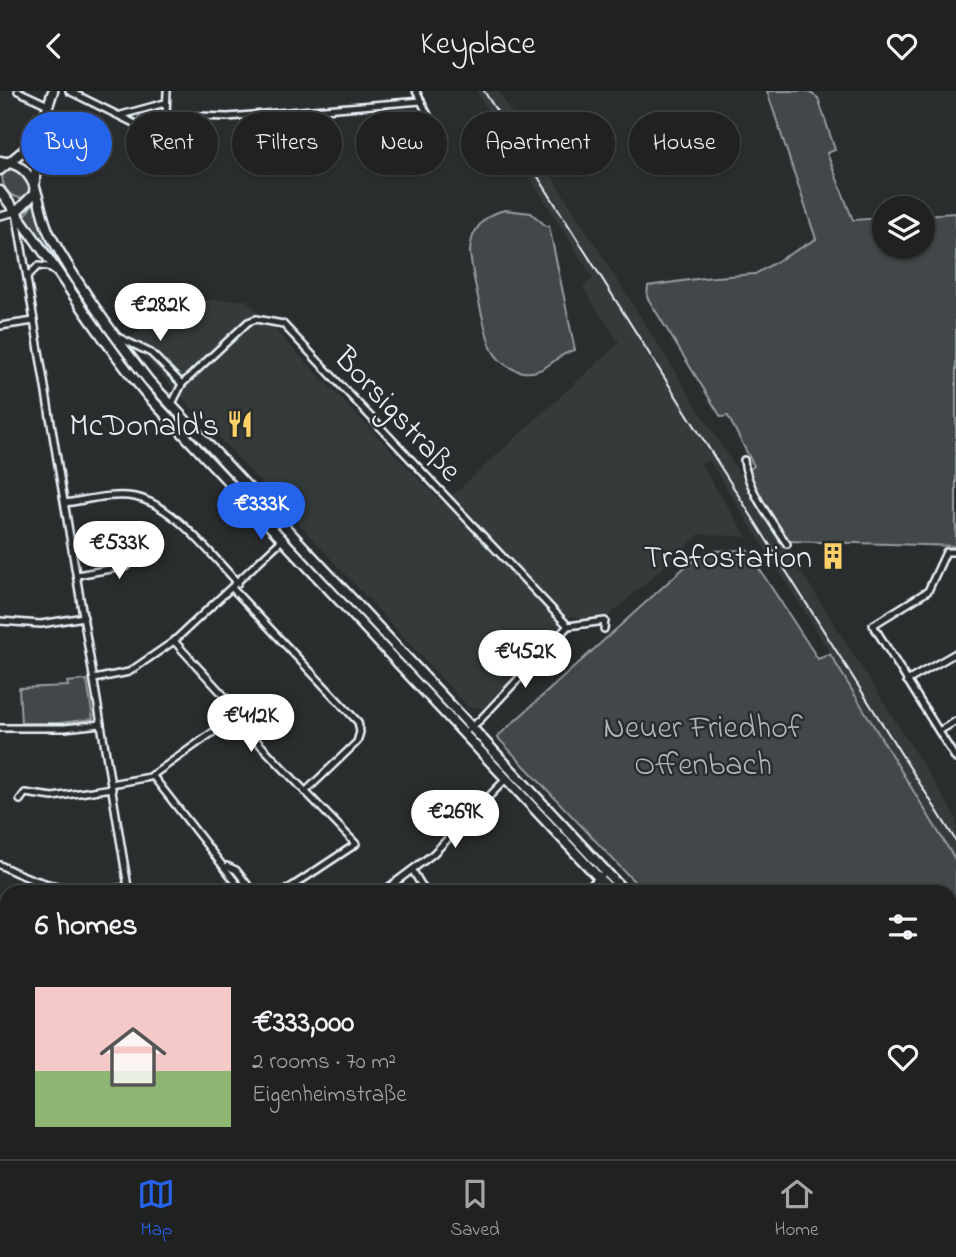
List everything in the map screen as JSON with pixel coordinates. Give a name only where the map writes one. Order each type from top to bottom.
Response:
[{"type":"main road","points":[[46,112],[53,91]]},
{"type":"main road","points":[[0,170],[5,162],[21,152]]},
{"type":"main road","points":[[5,162],[25,171],[36,189]]},
{"type":"main road","points":[[35,175],[40,210],[49,233],[114,335],[171,406],[597,860],[606,871],[609,885]]},
{"type":"main road","points":[[16,212],[29,201],[36,189]]},
{"type":"main road","points":[[0,191],[138,384],[605,885]]},
{"type":"street","points":[[18,91],[48,105]]},
{"type":"street","points":[[69,91],[126,119]]},
{"type":"street","points":[[166,112],[167,91]]},
{"type":"street","points":[[416,91],[426,112]]},
{"type":"street","points":[[218,117],[421,101]]},
{"type":"street","points":[[120,116],[165,103]]},
{"type":"street","points":[[0,216],[16,212],[128,885]]},
{"type":"street","points":[[27,277],[33,268],[41,265],[62,276]]},
{"type":"street","name":"Borsigstraße","points":[[171,406],[182,384],[248,322],[262,320],[283,324],[568,626]]},
{"type":"street","points":[[0,326],[34,321]]},
{"type":"street","points":[[114,335],[151,353],[182,384]]},
{"type":"street","points":[[744,460],[750,484],[787,544]]},
{"type":"street","points":[[65,503],[123,496],[151,503],[180,523],[238,583]]},
{"type":"street","points":[[94,679],[128,672],[174,641],[283,539]]},
{"type":"street","points":[[956,552],[946,552],[928,591],[873,625],[956,759]]},
{"type":"street","points":[[77,575],[127,566],[125,557]]},
{"type":"street","points":[[232,588],[358,722],[358,740],[306,792]]},
{"type":"street","points":[[0,621],[41,624],[83,618]]},
{"type":"street","points":[[464,733],[568,626],[606,621],[604,629]]},
{"type":"street","points":[[174,641],[249,723],[249,733],[355,844],[294,885]]},
{"type":"street","points":[[907,681],[956,653]]},
{"type":"street","points":[[20,800],[25,793],[53,797],[146,778],[240,713]]},
{"type":"street","points":[[939,731],[956,721]]},
{"type":"street","points":[[0,728],[65,728],[101,724]]},
{"type":"street","points":[[152,775],[238,885]]},
{"type":"street","points":[[393,885],[433,854],[506,779]]},
{"type":"street","points":[[0,865],[29,879],[50,885]]},
{"type":"street","points":[[225,866],[236,870],[248,885]]},
{"type":"street","points":[[413,871],[421,885]]},
{"type":"street","points":[[592,885],[606,871]]},
{"type":"shaded area","points":[[476,91],[498,91],[511,112],[489,112]]},
{"type":"shaded area","points":[[529,175],[551,175],[956,817],[956,861],[863,705],[709,460],[701,465],[747,537],[700,534],[609,616],[583,619],[571,616],[483,708],[468,707],[129,340],[173,299],[246,300],[443,504],[619,343],[583,288],[593,278]]},
{"type":"green space","points":[[767,91],[807,91],[818,98],[835,150],[827,153],[853,220],[872,219],[872,259],[935,259],[935,214],[956,213],[956,546],[788,541],[748,475],[754,466],[728,416],[721,417],[647,297],[648,286],[755,274],[816,239]]},
{"type":"green space","points":[[11,167],[17,168],[29,181],[29,192],[22,198],[9,193],[4,186],[3,172]]},
{"type":"green space","points":[[34,202],[40,225],[55,253],[53,255],[25,216]]},
{"type":"green space","points":[[505,210],[531,213],[549,226],[575,350],[531,372],[510,367],[493,351],[483,319],[471,260],[471,242],[479,226],[490,216]]},
{"type":"green space","name":"Neuer Friedhof Offenbach","points":[[747,550],[818,659],[830,654],[956,861],[956,885],[637,885],[497,737],[687,565],[710,551]]},
{"type":"green space","points":[[87,680],[93,719],[60,723],[21,723],[19,688],[68,686],[67,682]]},
{"type":"railway","points":[[484,91],[956,841]]},
{"type":"place","name":"McDonald's","points":[[240,424]]},
{"type":"place","name":"Trafostation","points":[[833,556]]}]
